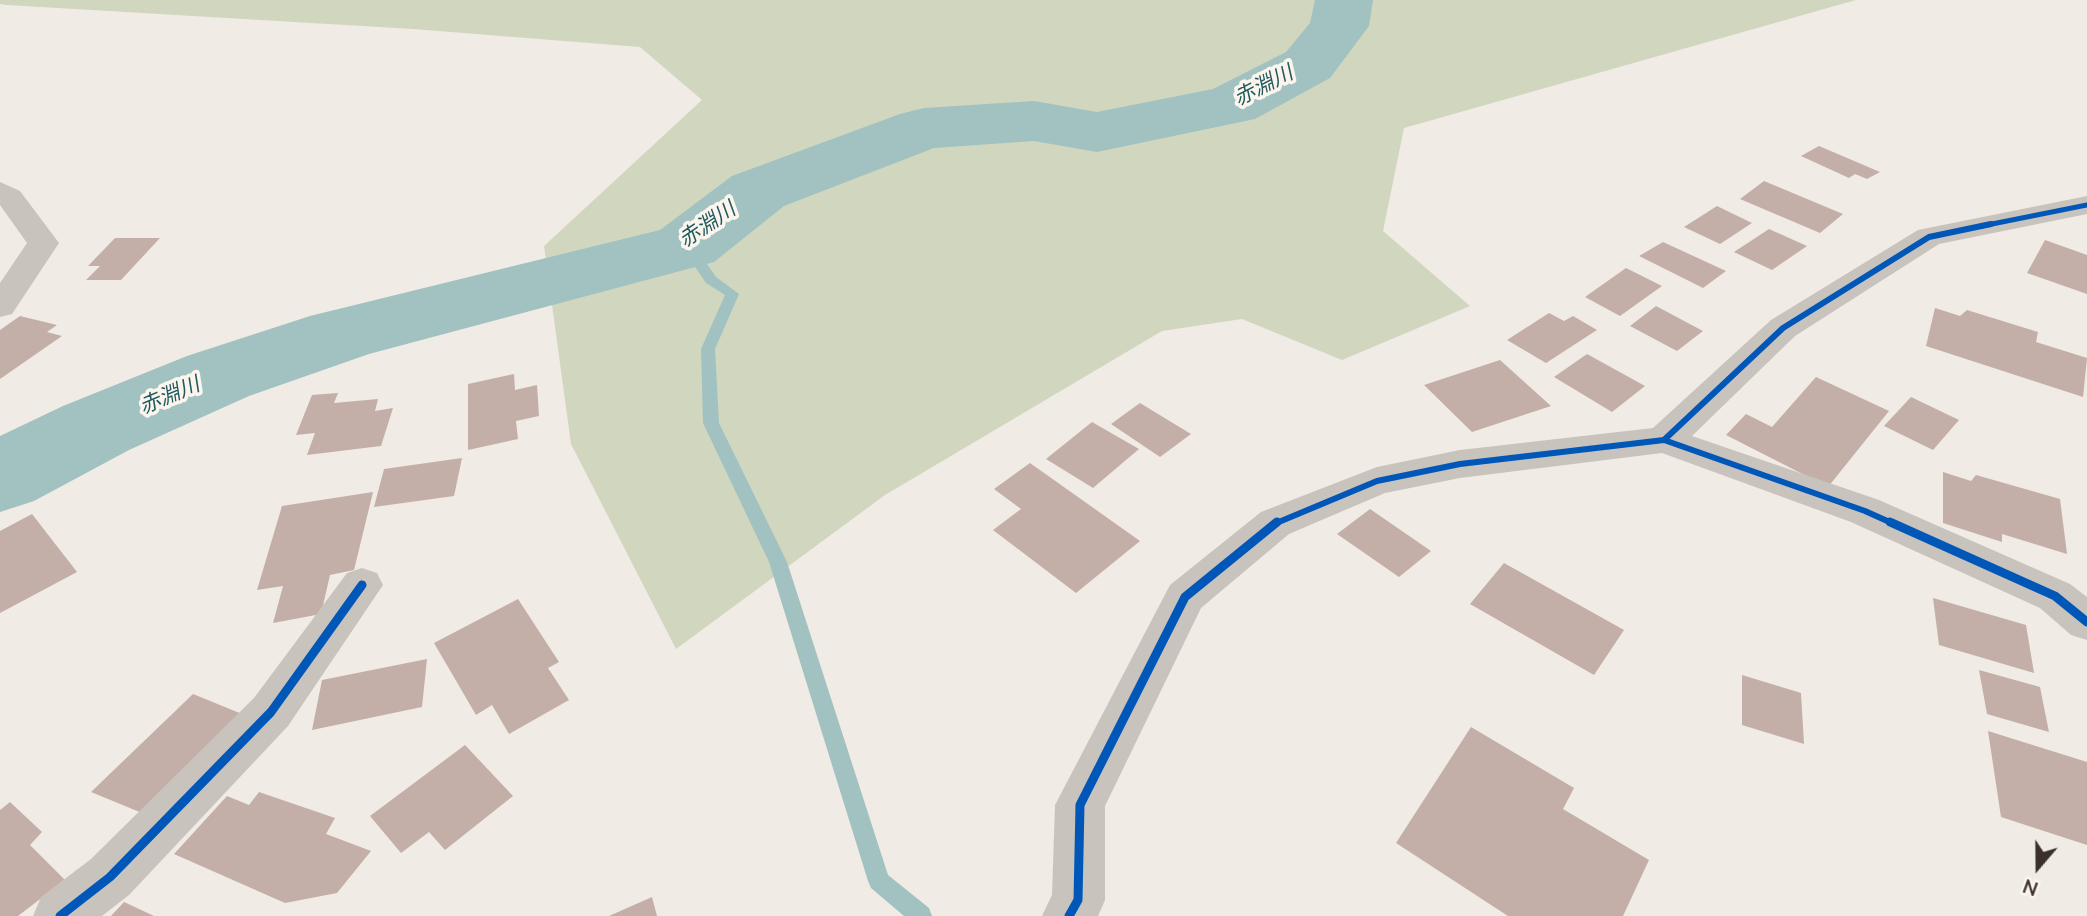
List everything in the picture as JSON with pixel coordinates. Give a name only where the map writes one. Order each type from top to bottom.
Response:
[{"type":"street","points":[[0,191],[9,197],[43,243],[0,307]]},
{"type":"street","points":[[1664,440],[1783,328],[1929,237],[2087,205]]},
{"type":"street","points":[[1082,911],[1080,805],[1185,597],[1275,523],[1377,481],[1460,464],[1664,440],[1865,511],[2055,596],[2087,622]]},
{"type":"street","points":[[60,916],[110,877],[271,712],[362,584]]},
{"type":"green space","points":[[0,0],[1856,0],[1404,128],[1383,231],[1470,306],[1342,360],[1242,319],[1162,331],[885,495],[676,649],[571,444],[544,246],[702,100],[640,47],[413,29],[7,5],[0,4]]},
{"type":"building","points":[[1819,146],[1880,172],[1867,179],[1855,174],[1849,178],[1801,156]]},
{"type":"building","points":[[1764,181],[1843,214],[1820,233],[1740,199]]},
{"type":"building","points":[[1717,206],[1752,223],[1720,244],[1684,227]]},
{"type":"building","points":[[1769,229],[1807,246],[1772,270],[1734,252]]},
{"type":"building","points":[[115,238],[160,238],[121,280],[86,280],[100,266],[88,266]]},
{"type":"building","points":[[2045,240],[2087,255],[2087,294],[2027,273]]},
{"type":"building","points":[[1663,242],[1726,271],[1703,288],[1639,256]]},
{"type":"building","points":[[1626,268],[1662,286],[1620,316],[1585,297]]},
{"type":"building","points":[[1656,306],[1703,331],[1677,351],[1630,326]]},
{"type":"building","points":[[1935,308],[1960,316],[1967,310],[2038,332],[2036,342],[2087,358],[2083,397],[1926,346]]},
{"type":"building","points":[[1549,313],[1564,321],[1573,316],[1597,330],[1546,363],[1507,340]]},
{"type":"building","points":[[20,316],[57,325],[47,332],[62,336],[0,379],[0,330]]},
{"type":"building","points":[[1587,354],[1645,386],[1612,412],[1554,377]]},
{"type":"building","points":[[1500,360],[1551,406],[1472,432],[1424,385]]},
{"type":"building","points":[[514,374],[515,390],[537,385],[539,416],[516,421],[518,439],[468,450],[468,384]]},
{"type":"building","points":[[1816,377],[1889,411],[1828,487],[1726,435],[1746,414],[1772,427]]},
{"type":"building","points":[[338,393],[334,403],[378,399],[375,411],[393,408],[381,446],[307,455],[315,433],[296,435],[312,395]]},
{"type":"building","points":[[1911,397],[1959,420],[1933,450],[1884,426]]},
{"type":"building","points":[[1140,403],[1191,434],[1160,457],[1111,424]]},
{"type":"building","points":[[1092,422],[1139,449],[1093,488],[1046,459]]},
{"type":"building","points":[[462,458],[454,496],[374,507],[384,469]]},
{"type":"building","points":[[1030,463],[1140,541],[1076,593],[993,530],[1021,509],[994,489]]},
{"type":"building","points":[[1943,472],[1971,481],[1976,475],[2060,499],[2067,554],[2002,534],[2002,542],[1943,523]]},
{"type":"building","points":[[373,492],[354,570],[330,575],[321,614],[273,623],[283,586],[257,590],[282,506]]},
{"type":"building","points":[[1370,509],[1431,551],[1399,577],[1337,534]]},
{"type":"building","points":[[32,514],[77,572],[0,613],[0,531]]},
{"type":"building","points":[[1504,563],[1624,630],[1594,675],[1470,604]]},
{"type":"building","points":[[1933,598],[2026,625],[2034,673],[1939,645]]},
{"type":"building","points":[[518,599],[559,662],[548,668],[569,700],[509,734],[492,705],[476,715],[434,643]]},
{"type":"building","points":[[427,659],[422,707],[312,730],[322,680]]},
{"type":"building","points":[[1979,670],[2040,687],[2049,732],[1987,714]]},
{"type":"building","points":[[1742,675],[1801,693],[1804,744],[1742,725]]},
{"type":"building","points":[[193,694],[242,714],[142,813],[91,792]]},
{"type":"building","points":[[1471,727],[1574,788],[1563,809],[1649,860],[1623,916],[1508,916],[1396,843]]},
{"type":"building","points":[[1988,731],[2087,762],[2087,845],[2001,817]]},
{"type":"building","points":[[465,745],[513,796],[445,850],[429,832],[401,853],[370,816]]},
{"type":"building","points":[[259,792],[335,818],[326,834],[371,851],[337,893],[285,903],[174,854],[227,796],[249,805]]},
{"type":"building","points":[[10,802],[42,832],[30,845],[65,880],[18,916],[0,916],[0,810]]},
{"type":"building","points":[[652,897],[657,916],[609,916]]},
{"type":"building","points":[[124,902],[154,916],[111,916]]},
{"type":"waterway","name":"赤淵川","points":[[0,477],[96,428],[218,376],[340,335],[687,246],[758,191],[924,128],[1034,121],[1097,132],[1232,105],[1308,65],[1339,26],[1344,0]]},
{"type":"waterway","points":[[687,246],[711,280],[732,294],[708,349],[711,423],[778,562],[879,881],[921,916]]},
{"type":"cycle path","points":[[1664,440],[1783,328],[1929,237],[2087,205]]},
{"type":"cycle path","points":[[1069,916],[1078,900],[1080,805],[1185,597],[1275,523],[1377,481],[1460,464],[1664,440],[1865,511],[2055,596],[2087,622]]},
{"type":"cycle path","points":[[60,916],[110,877],[271,712],[362,585]]}]
